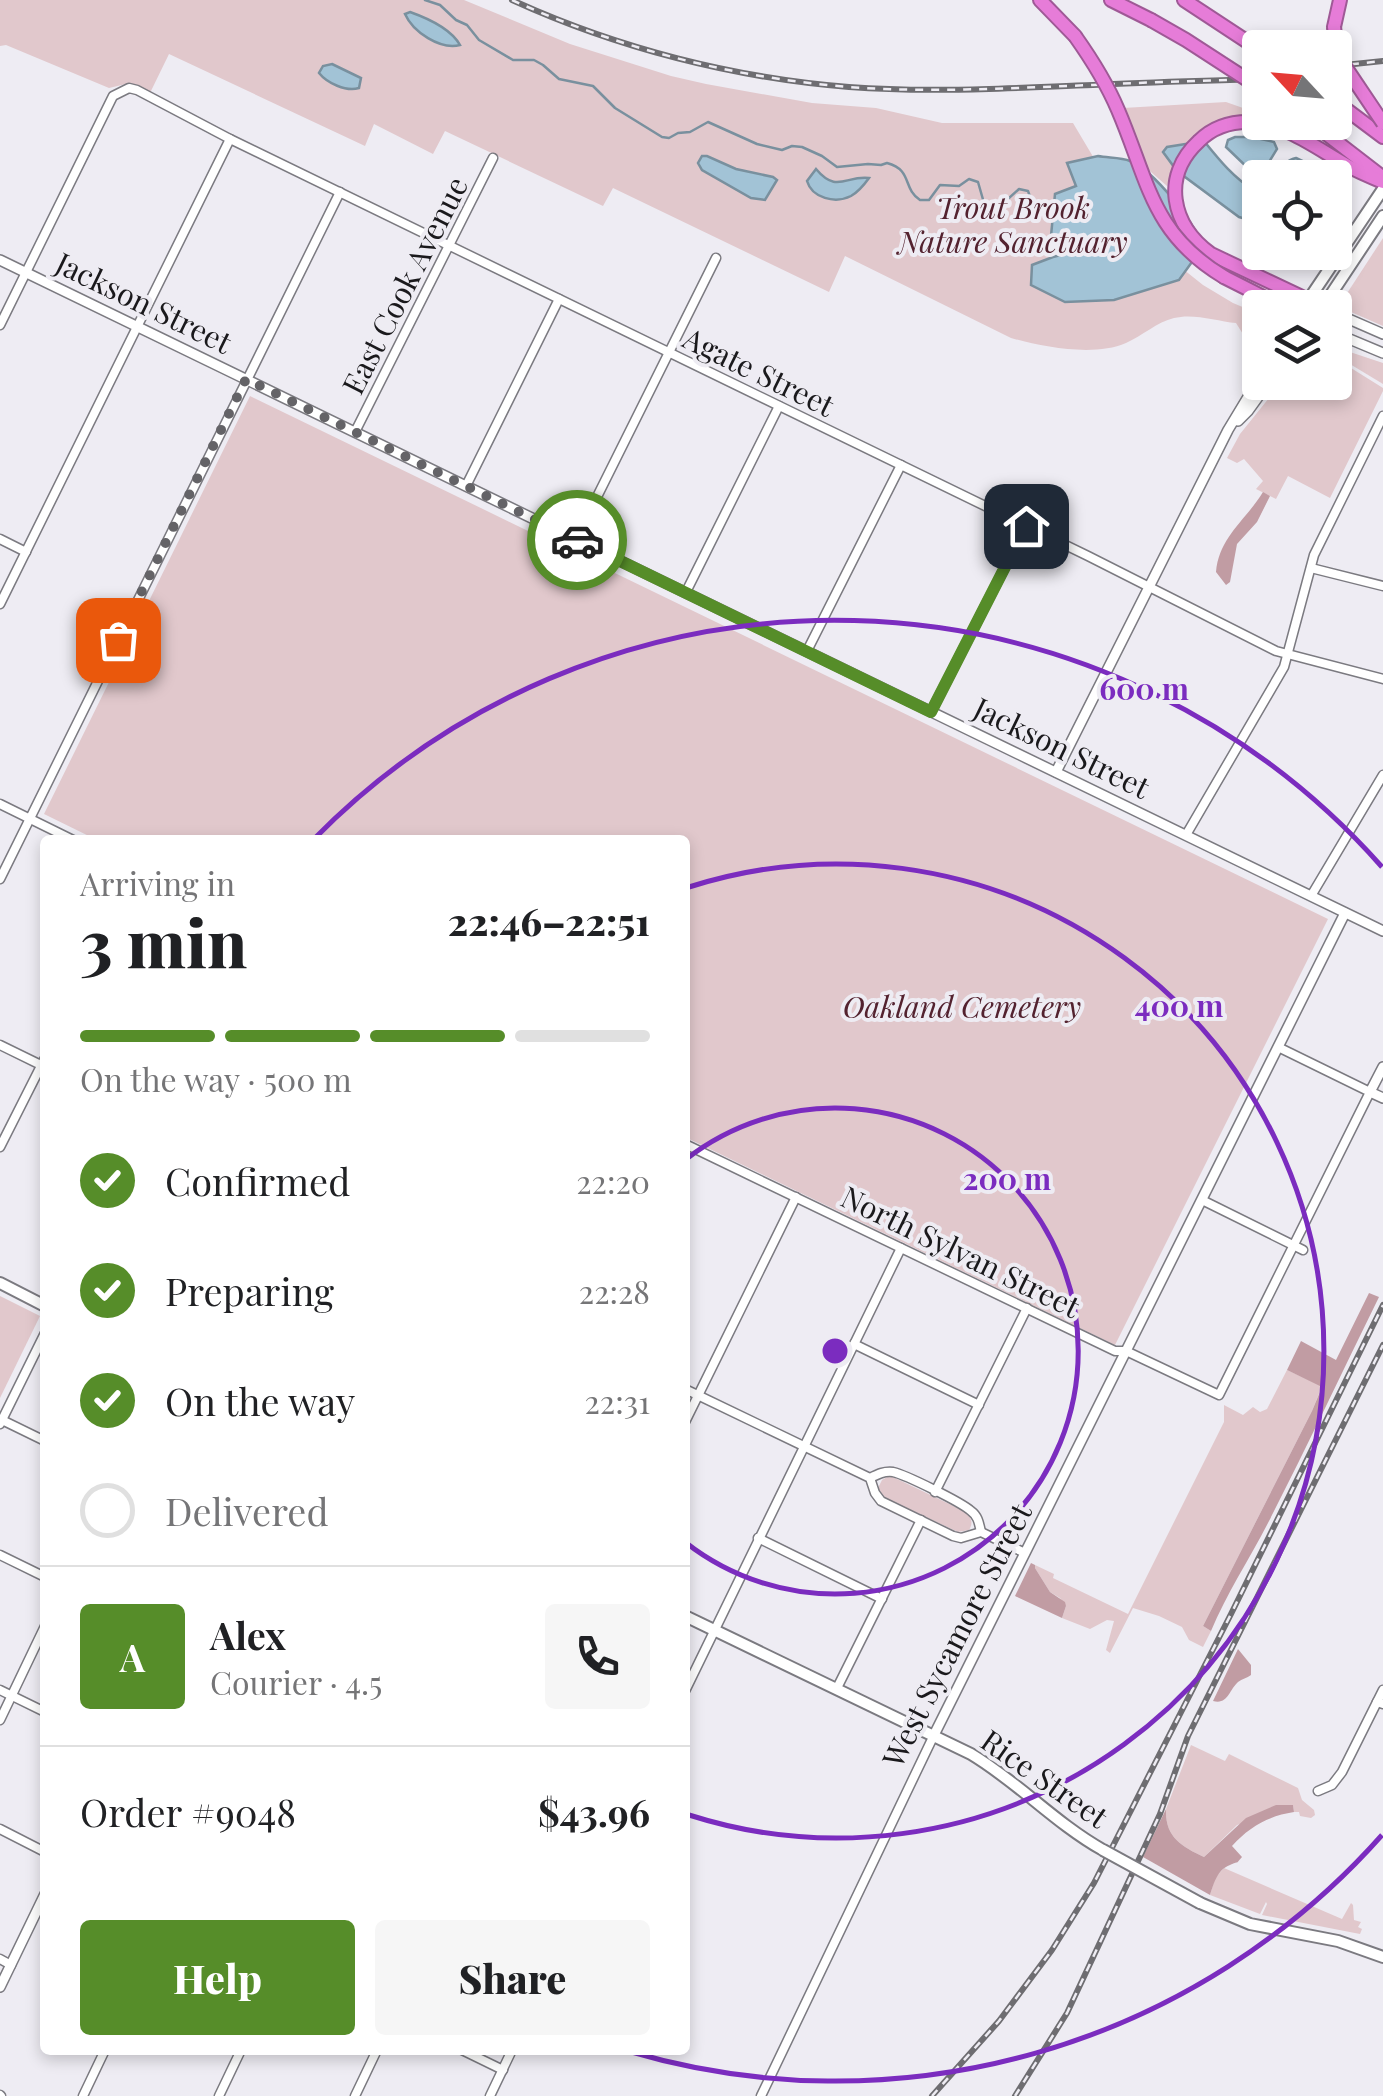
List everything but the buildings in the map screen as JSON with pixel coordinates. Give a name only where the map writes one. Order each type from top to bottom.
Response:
[{"type":"highway","points":[[1040,0],[1094,62],[1117,107],[1160,214],[1192,256],[1250,290]]},
{"type":"highway","points":[[1112,0],[1242,76]]},
{"type":"highway","points":[[1184,0],[1242,38]]},
{"type":"highway","points":[[1340,0],[1334,27],[1338,56],[1383,123]]},
{"type":"highway","points":[[1352,114],[1383,137]]},
{"type":"highway","points":[[1279,290],[1210,254],[1191,236],[1180,218],[1175,197],[1180,166],[1190,149],[1216,129],[1250,122],[1282,130],[1383,183]]},
{"type":"highway","points":[[1332,140],[1383,183]]},
{"type":"main road","points":[[1314,290],[1383,183]]},
{"type":"main road","points":[[1334,290],[1383,216]]},
{"type":"main road","points":[[0,1283],[40,1303]]},
{"type":"main road","name":"Rice Street","points":[[690,1618],[989,1765],[1068,1828],[1200,1902],[1250,1924],[1338,1941],[1383,1957]]},
{"type":"street","name":"Agate Street","points":[[25,272],[113,96],[120,90],[137,90],[230,139],[1288,655],[1383,680]]},
{"type":"street","points":[[0,604],[230,139]]},
{"type":"street","name":"East Cook Avenue","points":[[356,432],[494,158]]},
{"type":"street","points":[[0,879],[340,192]]},
{"type":"street","points":[[576,539],[716,258]]},
{"type":"street","name":"Jackson Street","points":[[0,260],[1383,931]]},
{"type":"street","points":[[0,324],[25,272]]},
{"type":"street","points":[[466,486],[558,298]]},
{"type":"street","points":[[1352,320],[1383,334]]},
{"type":"street","points":[[1352,341],[1383,353]]},
{"type":"street","points":[[1056,772],[1246,400]]},
{"type":"street","points":[[1228,430],[1256,400]]},
{"type":"street","points":[[686,592],[779,406]]},
{"type":"street","points":[[1186,835],[1284,667],[1314,554],[1383,416]]},
{"type":"street","points":[[807,651],[901,465]]},
{"type":"street","points":[[931,712],[1026,526]]},
{"type":"street","points":[[0,539],[26,552]]},
{"type":"street","points":[[1310,568],[1383,586]]},
{"type":"street","points":[[1311,896],[1383,774]]},
{"type":"street","points":[[0,804],[63,835]]},
{"type":"street","name":"West Sycamore Street","points":[[761,2096],[934,1735],[1345,913]]},
{"type":"street","points":[[0,1045],[40,1061]]},
{"type":"street","points":[[1278,1048],[1383,1098]]},
{"type":"street","points":[[1292,1245],[1383,1066]]},
{"type":"street","points":[[0,1147],[40,1071]]},
{"type":"street","name":"North Sylvan Street","points":[[690,1148],[1115,1350],[1126,1351],[1219,1395],[1292,1245]]},
{"type":"street","points":[[690,1412],[796,1197]]},
{"type":"street","points":[[1202,1200],[1303,1250]]},
{"type":"street","points":[[690,1680],[901,1248]]},
{"type":"street","points":[[935,1492],[1027,1308]]},
{"type":"street","points":[[40,1344],[1,1422],[40,1439]]},
{"type":"street","points":[[854,1344],[979,1405]]},
{"type":"street","points":[[690,1391],[870,1478],[895,1473],[935,1492],[970,1509],[981,1532]]},
{"type":"street","points":[[870,1478],[881,1501],[921,1520],[961,1538],[981,1532],[1026,1552]]},
{"type":"street","points":[[837,1688],[921,1520]]},
{"type":"street","points":[[758,1538],[882,1599]]},
{"type":"street","points":[[0,1555],[40,1575]]},
{"type":"street","points":[[0,1720],[40,1637]]},
{"type":"street","points":[[0,1690],[40,1710]]},
{"type":"street","points":[[1318,1791],[1332,1785],[1342,1772],[1380,1703],[1383,1690]]},
{"type":"street","points":[[0,1829],[40,1849]]},
{"type":"street","points":[[0,1987],[40,1904]]},
{"type":"street","points":[[0,1959],[11,1964]]},
{"type":"street","points":[[83,2096],[103,2055]]},
{"type":"street","points":[[219,2096],[239,2055]]},
{"type":"street","points":[[355,2096],[376,2055]]},
{"type":"street","points":[[472,2055],[503,2070]]},
{"type":"street","points":[[490,2096],[510,2055]]},
{"type":"green space","name":"Trout Brook Nature Sanctuary","points":[[0,0],[464,0],[570,44],[706,84],[812,103],[876,108],[942,123],[1073,123],[1139,234],[1203,285],[1242,307],[1242,333],[1236,323],[1189,316],[1168,320],[1113,347],[1068,349],[1024,341],[845,256],[829,292],[613,188],[603,206],[445,131],[433,154],[374,124],[365,146],[169,54],[150,93],[130,83],[109,88],[6,45],[0,46]]},
{"type":"green space","points":[[1226,102],[1242,108],[1242,121],[1218,122],[1194,136],[1177,155],[1167,186],[1143,165],[1123,108]]},
{"type":"green space","points":[[1383,238],[1383,326],[1352,312],[1349,290]]},
{"type":"green space","points":[[1352,353],[1383,363],[1383,384],[1352,365]]},
{"type":"green space","points":[[1352,369],[1383,388],[1330,498],[1288,476],[1276,499],[1256,489],[1263,481],[1244,459],[1237,463],[1227,458],[1240,434],[1267,400],[1352,400]]},
{"type":"green space","name":"Oakland Cemetery","points":[[250,396],[1328,919],[1115,1345],[690,1139],[690,835],[87,835],[44,814]]},
{"type":"green space","points":[[0,1296],[40,1316],[0,1398]]},
{"type":"green space","points":[[1287,1370],[1322,1386],[1203,1626],[1211,1631],[1203,1647],[1189,1640],[1182,1627],[1133,1608],[1110,1653],[1106,1650],[1114,1621],[1107,1620],[1090,1629],[1062,1618],[1066,1606],[1050,1592],[1035,1565],[1054,1574],[1053,1578],[1128,1614],[1224,1422],[1224,1405],[1243,1415],[1253,1407],[1260,1412],[1267,1409]]},
{"type":"green space","points":[[887,1477],[964,1511],[971,1520],[969,1530],[958,1532],[885,1498],[878,1488]]},
{"type":"green space","points":[[1191,1745],[1225,1761],[1229,1754],[1298,1788],[1302,1800],[1315,1815],[1300,1816],[1293,1805],[1237,1825],[1204,1857],[1188,1849],[1168,1827],[1166,1809]]},
{"type":"green space","points":[[1224,1868],[1342,1919],[1351,1903],[1354,1920],[1361,1922],[1360,1934],[1262,1915],[1266,1902],[1260,1914],[1210,1895],[1215,1878]]},
{"type":"shaded area","points":[[1263,492],[1270,496],[1257,522],[1237,544],[1230,582],[1226,585],[1216,572],[1222,549]]},
{"type":"shaded area","points":[[1369,1293],[1379,1297],[1211,1631],[1203,1626],[1322,1387],[1287,1370],[1301,1341],[1336,1360]]},
{"type":"shaded area","points":[[1031,1563],[1050,1592],[1065,1602],[1062,1618],[1015,1596]]},
{"type":"shaded area","points":[[1238,1649],[1251,1665],[1251,1675],[1238,1682],[1225,1699],[1213,1701]]},
{"type":"shaded area","points":[[1276,1805],[1293,1805],[1294,1812],[1267,1820],[1238,1839],[1232,1846],[1242,1857],[1219,1874],[1210,1895],[1143,1857],[1166,1809],[1172,1834],[1204,1857],[1246,1818]]},
{"type":"water","points":[[410,12],[445,29],[460,45],[444,45],[428,38],[409,21],[405,14]]},
{"type":"water","points":[[332,64],[361,78],[359,88],[337,86],[319,73],[323,66]]},
{"type":"water","points":[[1228,140],[1265,140],[1274,142],[1277,149],[1270,160],[1242,162],[1226,147]]},
{"type":"water","points":[[1204,141],[1242,182],[1242,218],[1177,171],[1163,152],[1167,147]]},
{"type":"water","points":[[702,156],[777,180],[765,200],[751,198],[702,170],[698,163]]},
{"type":"water","points":[[1098,156],[1140,166],[1184,213],[1202,248],[1179,280],[1114,300],[1065,302],[1031,285],[1032,265],[1065,254],[1070,241],[1051,236],[1055,194],[1076,186],[1067,163]]},
{"type":"water","points":[[816,169],[830,181],[869,178],[851,196],[831,199],[814,192],[807,181]]},
{"type":"waterway","points":[[425,0],[440,5],[467,25],[479,40],[513,60],[534,60],[559,79],[593,86],[615,108],[662,137],[690,132],[708,122],[757,144],[782,150],[802,147],[837,167],[887,163],[901,170],[920,200],[929,200],[940,185],[959,186],[969,179],[978,182],[984,203],[991,208],[999,207],[1019,189],[1028,191],[1033,205],[1054,206]]},
{"type":"railway","points":[[512,0],[634,46],[720,68],[806,83],[941,90],[1242,80]]},
{"type":"railway","points":[[1352,64],[1383,61]]},
{"type":"railway","points":[[932,2096],[999,2021],[1052,1950],[1094,1883],[1383,1305]]},
{"type":"railway","points":[[1015,2096],[1067,2013],[1160,1814],[1188,1736],[1383,1345]]},
{"type":"way so far","points":[[118,640],[246,379],[577,540]]},
{"type":"route","points":[[577,540],[931,712],[1026,526]]}]
